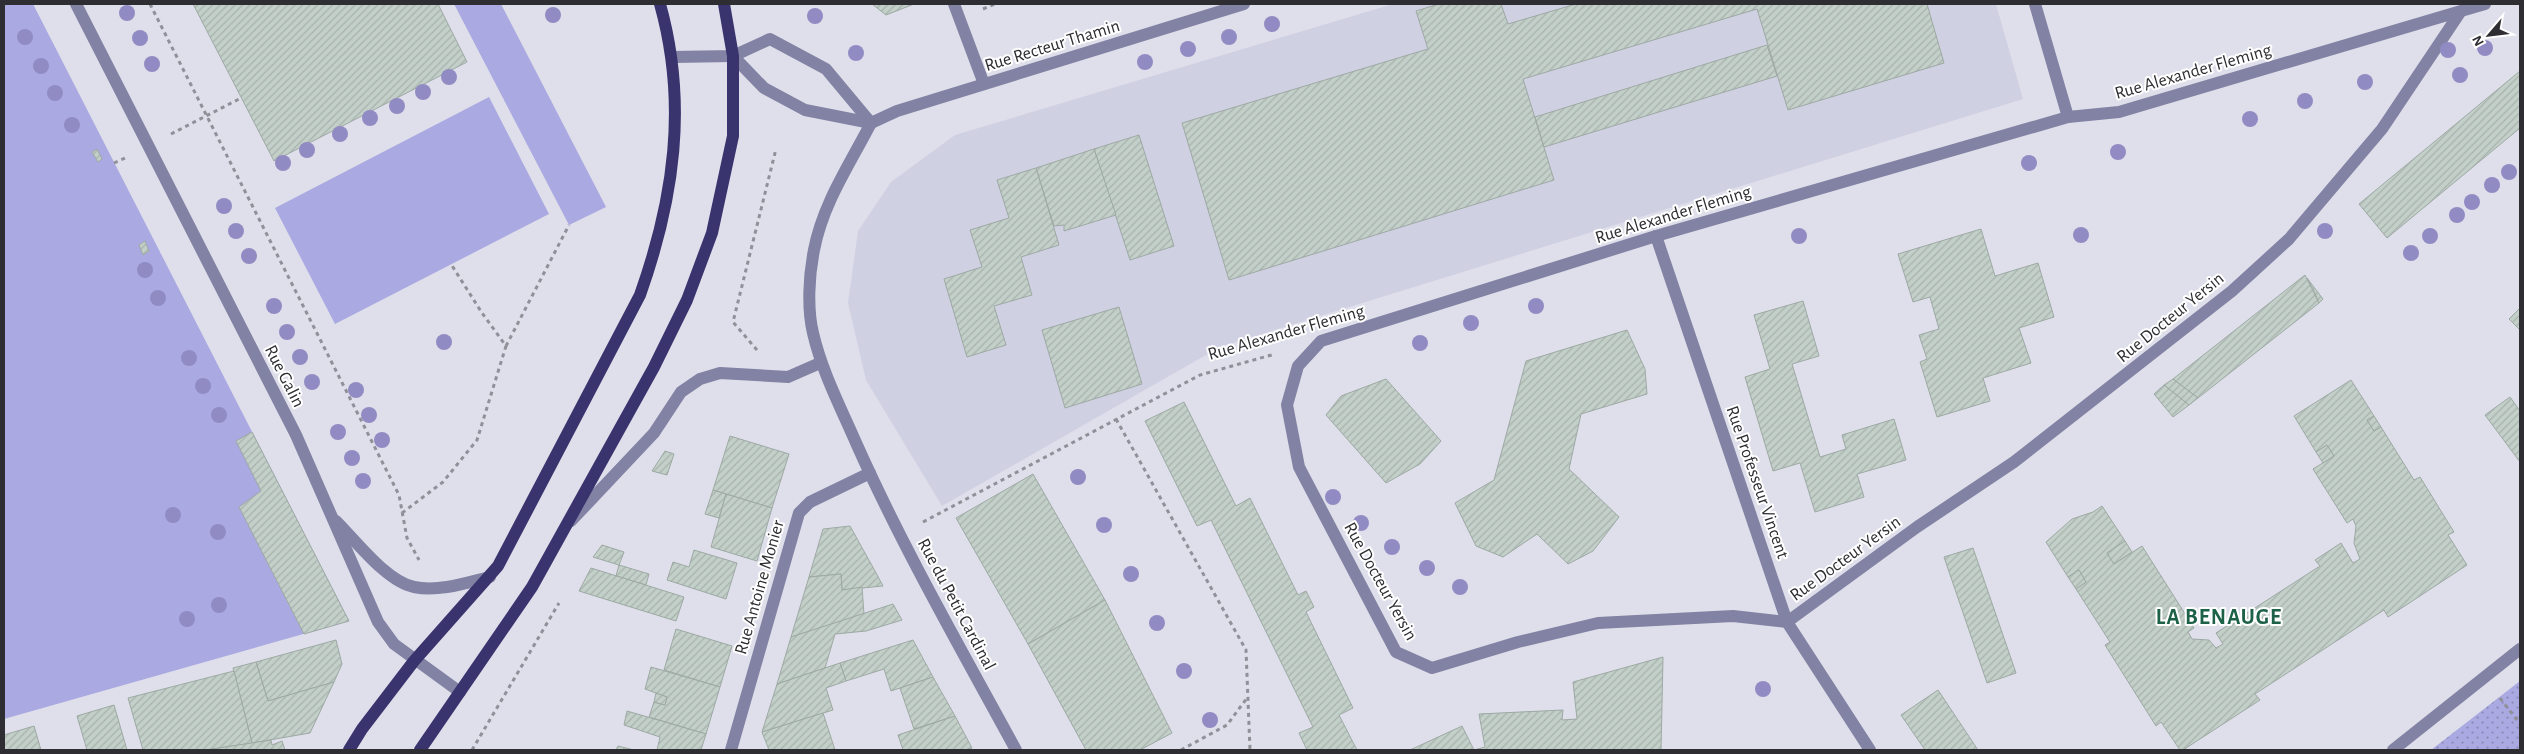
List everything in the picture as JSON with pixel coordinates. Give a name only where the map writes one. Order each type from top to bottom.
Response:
[{"type":"main road","points":[[349,750],[362,729],[414,661],[490,577],[507,551],[640,295],[654,254],[664,212],[675,132],[676,117],[672,57],[660,4]]},
{"type":"main road","points":[[420,750],[532,587],[654,367],[687,300],[712,233],[733,136],[733,56],[724,4]]},
{"type":"street","name":"Rue Galin","points":[[76,4],[296,435],[378,622],[394,644],[414,661],[460,692]]},
{"type":"street","points":[[954,4],[984,84]]},
{"type":"street","name":"Rue Recteur Thamin","points":[[871,123],[897,111],[1244,4]]},
{"type":"street","points":[[2035,4],[2068,117]]},
{"type":"street","name":"Rue Alexander Fleming","points":[[1321,341],[1656,236],[2068,117],[2119,112],[2485,4]]},
{"type":"street","name":"Rue Docteur Yersin","points":[[1321,341],[1298,366],[1287,405],[1298,467],[1396,652],[1432,668],[1518,642],[1598,623],[1733,616],[1787,622],[1917,527],[2014,462],[2232,291],[2289,239],[2382,129],[2461,11]]},
{"type":"street","points":[[672,57],[733,56],[770,39],[826,69],[871,123]]},
{"type":"street","points":[[733,56],[764,88],[805,110],[871,123]]},
{"type":"street","name":"Rue du Petit Cardinal","points":[[871,123],[842,174],[829,202],[814,250],[810,294],[812,330],[820,363],[870,473],[900,534],[1016,750]]},
{"type":"street","name":"Rue Professeur Vincent","points":[[1656,236],[1787,622],[1870,750]]},
{"type":"street","points":[[567,526],[654,433],[681,392],[700,379],[720,373],[788,377],[820,363]]},
{"type":"street","name":"Rue Antoine Monier","points":[[731,750],[799,513],[810,502],[870,473]]},
{"type":"street","points":[[330,516],[385,570],[413,587],[429,588],[457,585],[490,577]]},
{"type":"street","points":[[2393,750],[2520,649]]},
{"type":"path","points":[[150,4],[399,495],[407,538],[418,559],[423,562]]},
{"type":"path","points":[[114,163],[241,98]]},
{"type":"path","points":[[763,375],[764,358],[733,322],[776,148]]},
{"type":"path","points":[[402,513],[443,482],[477,440],[506,346],[569,226]]},
{"type":"path","points":[[451,264],[482,313],[506,346]]},
{"type":"path","name":"Rue Alexander Fleming","points":[[900,534],[1200,375],[1321,341]]},
{"type":"path","points":[[1116,419],[1246,650],[1250,750]]},
{"type":"path","points":[[472,750],[559,603]]},
{"type":"path","points":[[2485,678],[2520,724]]},
{"type":"path","points":[[1181,750],[1226,725],[1247,698]]},
{"type":"shaded area","points":[[4,4],[33,4],[349,621],[4,719]]},
{"type":"shaded area","points":[[454,4],[501,4],[606,207],[569,225]]},
{"type":"shaded area","points":[[1393,4],[1996,4],[2023,99],[1220,347],[942,506],[866,380],[848,303],[858,231],[891,182],[955,135]]},
{"type":"shaded area","points":[[489,97],[549,214],[335,324],[275,208]]},
{"type":"shaded area","points":[[2520,681],[2520,750],[2431,750]]},
{"type":"building","points":[[193,4],[438,4],[467,62],[274,161]]},
{"type":"building","points":[[872,4],[914,4],[886,15]]},
{"type":"building","points":[[1439,4],[1501,4],[1508,24],[1576,4],[1927,4],[1944,63],[1788,110],[1757,9],[1523,79],[1554,180],[1229,280],[1182,123],[1428,49],[1416,11]]},
{"type":"building","points":[[1767,45],[1777,76],[1544,147],[1535,117]]},
{"type":"building","points":[[2520,71],[2520,128],[2387,238],[2359,204]]},
{"type":"building","points":[[1139,135],[1174,246],[1130,260],[1094,149]]},
{"type":"building","points":[[97,149],[102,159],[98,162],[92,152]]},
{"type":"building","points":[[1094,149],[1116,215],[1064,231],[1064,225],[1054,226],[1036,168]]},
{"type":"building","points":[[1036,168],[1059,245],[1021,257],[1032,295],[994,306],[1006,345],[967,357],[944,279],[982,267],[970,230],[1009,218],[997,180]]},
{"type":"building","points":[[1981,229],[1995,276],[2038,263],[2054,317],[2019,328],[2031,363],[1983,378],[1990,401],[1937,417],[1920,362],[1927,359],[1919,335],[1939,329],[1930,297],[1913,302],[1898,254]]},
{"type":"building","points":[[145,241],[149,251],[143,255],[139,245]]},
{"type":"building","points":[[2305,275],[2319,303],[2198,398],[2173,379]]},
{"type":"building","points":[[2307,278],[2323,299],[2319,303],[2313,289]]},
{"type":"building","points":[[1803,301],[1819,356],[1792,364],[1820,457],[1846,449],[1842,435],[1894,419],[1906,460],[1857,474],[1864,497],[1815,512],[1800,463],[1773,471],[1745,377],[1770,369],[1754,315]]},
{"type":"building","points":[[1119,307],[1142,384],[1065,408],[1042,330]]},
{"type":"building","points":[[2520,308],[2520,330],[2509,319]]},
{"type":"building","points":[[1627,330],[1645,369],[1647,394],[1581,414],[1569,469],[1619,517],[1593,551],[1568,564],[1537,534],[1503,557],[1476,546],[1455,503],[1494,480],[1526,361]]},
{"type":"building","points":[[1386,379],[1441,441],[1420,464],[1386,483],[1326,415],[1341,396]]},
{"type":"building","points":[[2173,379],[2198,398],[2189,405],[2164,385]]},
{"type":"building","points":[[2351,380],[2374,416],[2367,420],[2374,431],[2381,427],[2414,480],[2420,477],[2454,532],[2448,535],[2467,565],[2388,617],[2384,610],[2255,694],[2260,700],[2183,750],[2180,750],[2161,722],[2156,726],[2105,645],[2110,642],[2076,589],[2086,582],[2079,570],[2068,577],[2046,542],[2072,519],[2093,512],[2102,506],[2125,541],[2107,553],[2114,564],[2142,546],[2194,628],[2188,632],[2192,639],[2209,640],[2216,648],[2223,644],[2216,633],[2320,566],[2315,560],[2341,543],[2353,563],[2360,559],[2354,543],[2356,526],[2353,519],[2347,523],[2313,469],[2334,456],[2327,445],[2316,452],[2294,416]]},
{"type":"building","points":[[2164,385],[2189,405],[2173,417],[2154,394]]},
{"type":"building","points":[[2510,397],[2520,411],[2520,462],[2485,415]]},
{"type":"building","points":[[1184,402],[1236,506],[1250,498],[1298,595],[1306,591],[1314,607],[1306,612],[1353,708],[1339,715],[1357,750],[1307,750],[1299,733],[1313,727],[1211,520],[1197,526],[1145,421]]},
{"type":"building","points":[[2374,416],[2381,427],[2374,431],[2367,420]]},
{"type":"building","points":[[252,432],[349,621],[304,634],[239,507],[261,491],[236,441]]},
{"type":"building","points":[[730,436],[789,454],[772,508],[713,490]]},
{"type":"building","points":[[2327,445],[2334,456],[2323,463],[2316,452]]},
{"type":"building","points":[[665,451],[674,454],[667,475],[652,471]]},
{"type":"building","points":[[1033,474],[1105,600],[1028,644],[956,518]]},
{"type":"building","points":[[713,490],[726,494],[719,518],[705,514]]},
{"type":"building","points":[[726,494],[772,508],[757,561],[711,547]]},
{"type":"building","points":[[850,526],[883,586],[842,590],[841,574],[809,577],[823,529]]},
{"type":"building","points":[[2125,541],[2132,552],[2114,564],[2107,553]]},
{"type":"building","points":[[602,545],[624,552],[619,565],[593,557]]},
{"type":"building","points":[[1973,548],[2016,673],[1987,683],[1944,557]]},
{"type":"building","points":[[694,550],[737,563],[726,599],[667,580],[673,562],[689,567]]},
{"type":"building","points":[[619,565],[649,574],[646,585],[616,576]]},
{"type":"building","points":[[591,568],[684,597],[676,621],[579,591]]},
{"type":"building","points":[[2079,570],[2086,582],[2076,589],[2068,577]]},
{"type":"building","points":[[841,574],[842,590],[862,587],[864,614],[791,637],[809,577]]},
{"type":"building","points":[[1105,600],[1172,733],[1140,750],[1086,750],[1028,644]]},
{"type":"building","points":[[893,604],[902,620],[866,631],[835,634],[825,668],[777,684],[791,637]]},
{"type":"building","points":[[676,629],[732,646],[720,687],[664,670]]},
{"type":"building","points":[[336,640],[342,664],[334,682],[268,701],[256,662]]},
{"type":"building","points":[[913,640],[933,677],[891,691],[884,669],[846,681],[840,663]]},
{"type":"building","points":[[1663,657],[1661,750],[1474,750],[1485,747],[1479,714],[1563,710],[1562,720],[1577,719],[1573,682]]},
{"type":"building","points":[[256,662],[268,701],[334,682],[310,733],[252,743],[233,668]]},
{"type":"building","points":[[840,663],[846,681],[826,688],[833,710],[762,732],[777,684]]},
{"type":"building","points":[[651,667],[720,687],[706,734],[649,717],[654,702],[665,705],[667,697],[645,689]]},
{"type":"building","points":[[234,671],[252,743],[206,750],[143,750],[128,698]]},
{"type":"building","points":[[933,677],[955,716],[914,729],[900,688]]},
{"type":"building","points":[[1938,690],[1978,750],[1925,750],[1901,715]]},
{"type":"building","points":[[656,693],[667,697],[665,705],[654,702]]},
{"type":"building","points":[[114,705],[127,750],[87,750],[77,716]]},
{"type":"building","points":[[627,711],[706,734],[701,750],[657,750],[660,737],[624,725]]},
{"type":"building","points":[[823,713],[835,750],[769,750],[762,732]]},
{"type":"building","points":[[955,716],[972,748],[964,750],[903,750],[898,735]]},
{"type":"building","points":[[34,726],[41,750],[4,750],[4,735]]},
{"type":"building","points":[[1462,726],[1474,750],[1410,750]]},
{"type":"building","points":[[271,740],[272,745],[282,741],[285,750],[206,750]]},
{"type":"building","points":[[618,746],[634,750],[616,750]]},
{"type":"district","name":"LA BENAUGE","points":[[2219,616]]}]
